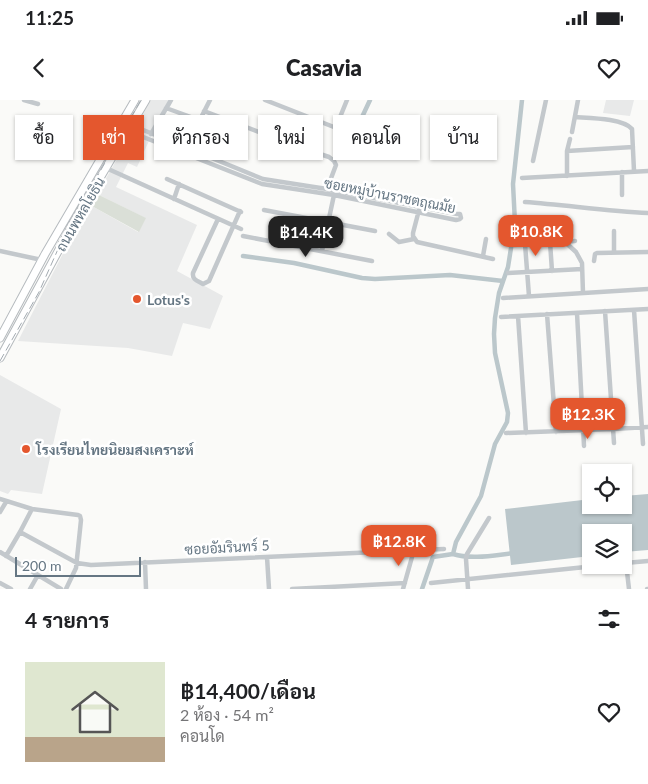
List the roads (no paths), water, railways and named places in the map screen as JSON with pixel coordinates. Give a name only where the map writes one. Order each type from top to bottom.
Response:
[{"type":"main road","name":"ถนนพหลโยธิน","points":[[0,338],[42,260],[135,100]]},
{"type":"main road","name":"ถนนพหลโยธิน","points":[[137,115],[146,100]]},
{"type":"main road","name":"ถนนพหลโยธิน","points":[[0,358],[74,222],[111,160]]},
{"type":"main road","name":"ถนนพหลโยธิน","points":[[0,329],[21,298]]},
{"type":"main road","name":"ถนนพหลโยธิน","points":[[0,348],[13,325],[29,303]]},
{"type":"street","points":[[24,100],[38,104]]},
{"type":"street","points":[[152,134],[171,100]]},
{"type":"street","points":[[202,115],[210,100]]},
{"type":"street","points":[[266,100],[273,101],[333,126]]},
{"type":"street","points":[[341,115],[347,100]]},
{"type":"street","points":[[533,161],[546,100]]},
{"type":"street","points":[[572,132],[578,100]]},
{"type":"street","points":[[166,108],[185,115]]},
{"type":"street","points":[[204,111],[334,160],[336,164],[327,189]]},
{"type":"street","points":[[575,117],[629,124],[632,128],[634,171]]},
{"type":"street","name":"ซอยหมู่บ้านราชตฤณมัย","points":[[144,132],[152,134]]},
{"type":"street","points":[[568,176],[567,151],[570,139]]},
{"type":"street","points":[[567,151],[633,147]]},
{"type":"street","name":"ซอยหมู่บ้านราชตฤณมัย","points":[[207,160],[266,185],[298,186],[327,189],[379,198],[419,209],[456,220],[461,218],[460,214],[457,214],[419,209],[377,204],[298,186]]},
{"type":"street","points":[[106,168],[241,229]]},
{"type":"street","points":[[522,178],[648,171]]},
{"type":"street","points":[[622,172],[622,195]]},
{"type":"street","points":[[167,178],[241,212],[209,281],[204,284],[195,280],[193,273],[218,219]]},
{"type":"street","points":[[174,199],[180,184]]},
{"type":"street","points":[[322,251],[334,195]]},
{"type":"street","points":[[377,204],[379,198]]},
{"type":"street","points":[[525,202],[577,206],[608,211],[648,213]]},
{"type":"street","points":[[419,209],[413,233],[414,239],[417,242],[492,259]]},
{"type":"street","points":[[264,210],[375,231]]},
{"type":"street","points":[[614,231],[614,252]]},
{"type":"street","points":[[389,234],[399,242],[414,239]]},
{"type":"street","points":[[243,236],[372,261]]},
{"type":"street","points":[[483,256],[486,238]]},
{"type":"street","points":[[514,245],[575,241]]},
{"type":"street","points":[[550,242],[552,270]]},
{"type":"street","points":[[565,242],[580,257],[583,293]]},
{"type":"street","points":[[525,244],[529,296]]},
{"type":"street","points":[[0,251],[42,260]]},
{"type":"street","points":[[594,261],[595,253],[648,252]]},
{"type":"street","points":[[508,273],[582,269]]},
{"type":"street","points":[[503,298],[648,289]]},
{"type":"street","points":[[501,316],[648,309]]},
{"type":"street","points":[[634,310],[643,444]]},
{"type":"street","points":[[605,311],[614,443]]},
{"type":"street","points":[[577,313],[584,446]]},
{"type":"street","points":[[547,314],[556,432]]},
{"type":"street","points":[[518,316],[526,433]]},
{"type":"street","points":[[506,433],[584,431],[648,426]]},
{"type":"street","points":[[0,499],[32,509],[78,514],[80,516],[75,571],[66,589]]},
{"type":"street","points":[[0,512],[6,502]]},
{"type":"street","points":[[6,556],[32,509]]},
{"type":"street","points":[[468,589],[466,557],[489,518]]},
{"type":"street","name":"ซอยอัมรินทร์ 5","points":[[20,532],[76,564],[91,565],[444,549]]},
{"type":"street","points":[[403,589],[414,550]]},
{"type":"street","points":[[0,552],[61,589]]},
{"type":"street","points":[[267,557],[269,589]]},
{"type":"street","points":[[632,562],[648,561]]},
{"type":"street","points":[[145,562],[146,589]]},
{"type":"street","points":[[430,583],[582,567]]},
{"type":"street","points":[[627,574],[629,589]]},
{"type":"street","points":[[30,589],[38,575]]},
{"type":"street","points":[[438,582],[439,589]]},
{"type":"street","points":[[0,583],[11,589]]},
{"type":"street","points":[[292,589],[405,583]]},
{"type":"waterway","points":[[363,115],[370,100]]},
{"type":"waterway","points":[[422,589],[433,557],[453,554],[456,542],[481,496],[495,444],[507,422],[508,413],[495,353],[494,334],[499,293],[508,267],[515,223],[513,184],[522,100]]},
{"type":"waterway","points":[[243,256],[294,263],[362,278],[450,275],[503,281]]},
{"type":"waterway","points":[[453,554],[476,557],[515,553]]},
{"type":"railway","points":[[0,361],[39,292],[67,229],[141,100]]},
{"type":"place","name":"Lotus's","points":[[137,299]]},
{"type":"place","name":"โรงเรียนไทยนิยมสงเคราะห์","points":[[26,449]]}]
